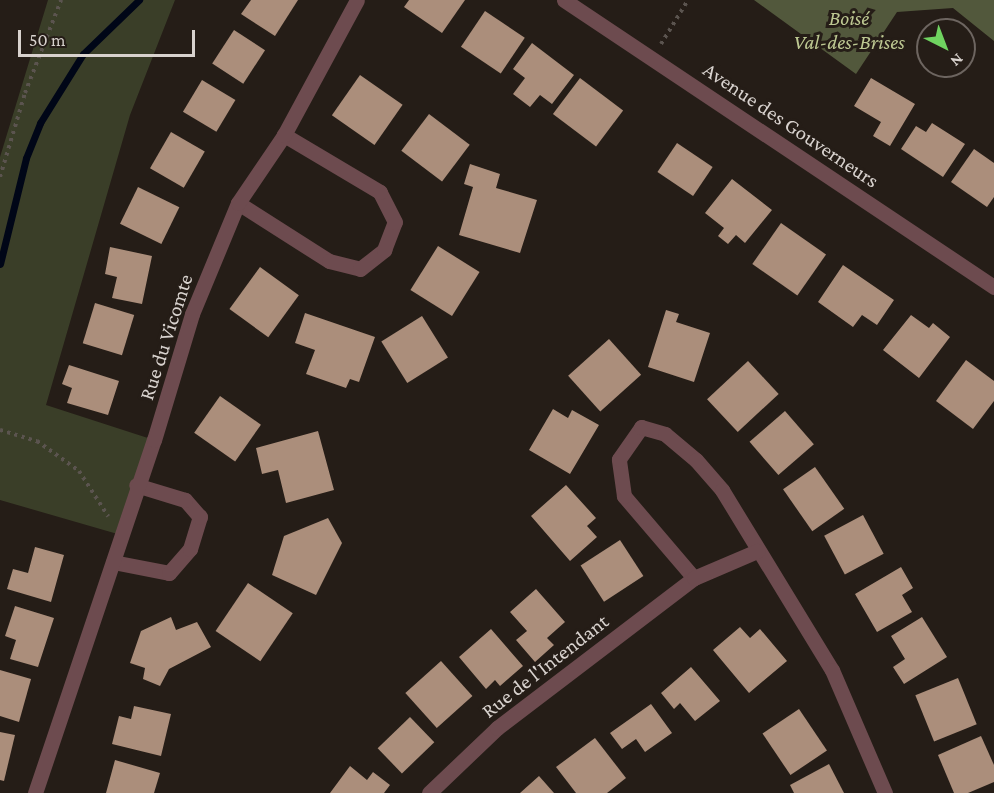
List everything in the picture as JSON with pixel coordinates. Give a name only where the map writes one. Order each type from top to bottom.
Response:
[{"type":"street","name":"Rue du Vicomte","points":[[35,793],[113,562],[136,485],[154,440],[192,314],[238,203],[284,135],[357,0]]},
{"type":"street","name":"Avenue des Gouverneurs","points":[[564,0],[994,287]]},
{"type":"street","points":[[238,203],[329,261],[360,269],[384,250],[395,222],[380,192],[284,135]]},
{"type":"street","points":[[693,578],[624,496],[619,459],[641,427],[665,434],[696,460],[722,490],[757,551],[832,670],[885,793]]},
{"type":"street","points":[[113,562],[170,573],[190,549],[200,518],[185,500],[136,485]]},
{"type":"street","name":"Rue de l'Intendant","points":[[429,793],[497,728],[693,578],[757,551]]},
{"type":"path","points":[[0,177],[24,93],[61,0]]},
{"type":"path","points":[[653,58],[688,0]]},
{"type":"path","points":[[0,430],[37,441],[79,471],[110,518],[125,520]]},
{"type":"green space","points":[[48,0],[175,0],[130,115],[46,405],[154,440],[121,535],[0,500],[0,157]]},
{"type":"green space","name":"Boisé Val-des-Brises","points":[[754,0],[994,0],[994,41],[976,27],[976,18],[965,18],[953,8],[897,12],[856,74]]},
{"type":"building","points":[[251,0],[298,0],[275,36],[241,14]]},
{"type":"building","points":[[409,0],[465,0],[442,33],[404,7]]},
{"type":"building","points":[[485,11],[525,38],[501,73],[461,47]]},
{"type":"building","points":[[234,30],[265,50],[243,84],[212,64]]},
{"type":"building","points":[[532,43],[574,75],[552,104],[540,95],[530,107],[513,94],[525,78],[513,69]]},
{"type":"building","points":[[360,75],[403,105],[374,145],[332,115]]},
{"type":"building","points":[[580,78],[623,110],[596,146],[553,114]]},
{"type":"building","points":[[871,78],[915,104],[890,146],[873,136],[881,122],[854,106]]},
{"type":"building","points":[[202,80],[235,100],[216,132],[183,112]]},
{"type":"building","points":[[429,114],[470,145],[442,181],[401,151]]},
{"type":"building","points":[[932,123],[965,144],[943,177],[901,149],[916,126],[926,132]]},
{"type":"building","points":[[171,132],[205,152],[184,188],[150,168]]},
{"type":"building","points":[[677,143],[713,167],[693,196],[657,172]]},
{"type":"building","points":[[974,149],[994,163],[994,197],[987,207],[951,182]]},
{"type":"building","points":[[470,164],[500,174],[496,188],[537,200],[520,253],[459,235],[473,187],[464,184]]},
{"type":"building","points":[[732,179],[772,210],[745,243],[736,235],[728,244],[718,236],[724,228],[705,213]]},
{"type":"building","points":[[138,187],[179,207],[161,244],[120,224]]},
{"type":"building","points":[[781,223],[826,255],[797,296],[752,264]]},
{"type":"building","points":[[438,246],[480,272],[452,316],[410,290]]},
{"type":"building","points":[[110,247],[152,256],[142,304],[112,298],[117,277],[105,274]]},
{"type":"building","points":[[843,265],[894,300],[877,325],[862,315],[853,327],[818,302]]},
{"type":"building","points":[[260,267],[299,295],[268,337],[229,309]]},
{"type":"building","points":[[95,303],[134,315],[122,355],[83,343]]},
{"type":"building","points":[[666,310],[679,314],[676,322],[710,333],[694,382],[648,367]]},
{"type":"building","points":[[305,313],[375,337],[359,382],[350,379],[346,388],[306,374],[315,350],[295,343]]},
{"type":"building","points":[[911,315],[929,328],[933,323],[950,337],[919,378],[883,350]]},
{"type":"building","points":[[422,316],[448,358],[407,383],[381,341]]},
{"type":"building","points":[[609,339],[641,375],[600,411],[568,376]]},
{"type":"building","points":[[966,360],[994,381],[994,401],[973,429],[936,401]]},
{"type":"building","points":[[748,361],[779,394],[738,432],[707,399]]},
{"type":"building","points":[[69,365],[119,381],[108,415],[67,403],[72,388],[62,384]]},
{"type":"building","points":[[220,396],[261,425],[235,462],[194,433]]},
{"type":"building","points":[[553,409],[568,418],[572,410],[599,425],[570,474],[529,450]]},
{"type":"building","points":[[785,411],[814,444],[778,475],[750,442]]},
{"type":"building","points":[[318,431],[334,490],[286,503],[278,470],[262,474],[256,448]]},
{"type":"building","points":[[815,467],[844,509],[812,531],[783,489]]},
{"type":"building","points":[[566,485],[596,518],[587,526],[597,537],[570,561],[531,516]]},
{"type":"building","points":[[863,515],[884,554],[845,575],[824,536]]},
{"type":"building","points":[[328,518],[342,543],[316,595],[272,575],[284,536]]},
{"type":"building","points":[[620,540],[643,576],[604,602],[581,566]]},
{"type":"building","points":[[35,547],[64,555],[51,602],[7,589],[13,569],[28,573]]},
{"type":"building","points":[[901,567],[913,588],[902,595],[912,612],[877,632],[855,594]]},
{"type":"building","points":[[248,583],[293,613],[260,661],[216,631]]},
{"type":"building","points":[[536,589],[565,622],[547,638],[554,645],[535,662],[516,640],[527,631],[510,612]]},
{"type":"building","points":[[15,606],[54,618],[38,667],[10,659],[16,640],[5,636]]},
{"type":"building","points":[[171,617],[176,630],[197,622],[211,647],[169,669],[160,686],[143,679],[145,668],[130,663],[141,631]]},
{"type":"building","points":[[922,617],[947,657],[904,684],[893,667],[905,659],[891,636]]},
{"type":"building","points":[[740,627],[750,638],[760,629],[787,661],[749,693],[713,650]]},
{"type":"building","points":[[491,629],[523,666],[500,686],[495,680],[486,689],[459,657]]},
{"type":"building","points":[[441,661],[472,696],[437,728],[405,693]]},
{"type":"building","points":[[691,667],[720,701],[695,721],[680,703],[674,709],[661,693]]},
{"type":"building","points":[[0,670],[31,679],[19,722],[0,716]]},
{"type":"building","points":[[958,678],[977,724],[934,742],[915,695]]},
{"type":"building","points":[[651,704],[672,733],[645,752],[636,739],[622,749],[610,733]]},
{"type":"building","points":[[134,706],[171,714],[161,756],[112,744],[119,716],[131,719]]},
{"type":"building","points":[[799,709],[827,750],[790,775],[763,734]]},
{"type":"building","points":[[410,717],[434,742],[402,773],[378,748]]},
{"type":"building","points":[[0,732],[15,735],[4,781],[0,780]]},
{"type":"building","points":[[981,736],[994,765],[994,782],[968,793],[954,793],[938,755]]},
{"type":"building","points":[[595,738],[626,778],[607,793],[576,793],[556,767]]},
{"type":"building","points":[[115,760],[160,773],[154,793],[106,793]]},
{"type":"building","points":[[829,764],[844,793],[794,793],[790,785]]},
{"type":"building","points":[[350,766],[367,780],[373,772],[390,785],[384,793],[330,793]]},
{"type":"building","points":[[539,776],[554,793],[520,793]]},
{"type":"waterway","points":[[0,264],[26,158],[40,123],[83,54],[139,0]]}]
